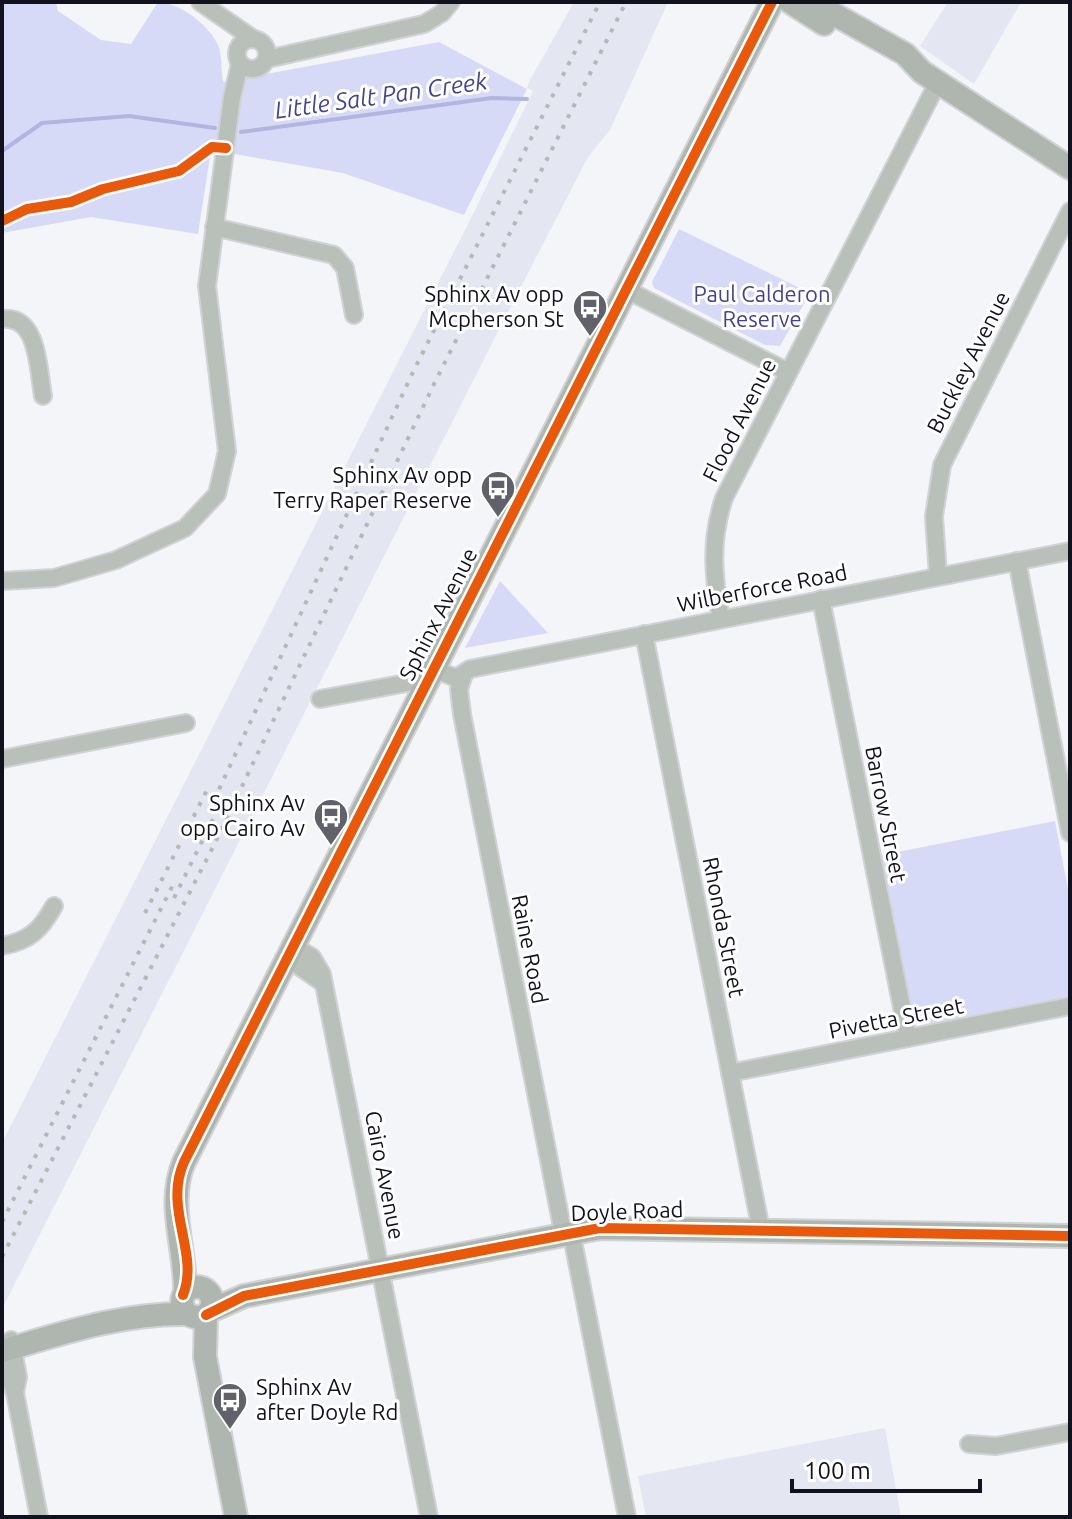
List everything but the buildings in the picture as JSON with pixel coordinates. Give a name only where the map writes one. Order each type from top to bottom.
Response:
[{"type":"street","points":[[2,581],[54,578],[116,560],[185,528],[217,494],[227,451],[207,304],[214,227],[233,109],[232,97],[250,61],[267,48],[200,2]]},
{"type":"street","points":[[250,61],[302,54],[313,48],[424,24],[442,13],[451,2]]},
{"type":"street","name":"Sphinx Avenue","points":[[197,1303],[175,1197],[180,1170],[772,2]]},
{"type":"street","points":[[790,2],[893,63],[930,77]]},
{"type":"street","points":[[812,2],[905,54],[930,77],[1070,168]]},
{"type":"street","points":[[214,13],[250,61]]},
{"type":"street","points":[[250,61],[241,43],[256,39],[313,48]]},
{"type":"street","name":"Flood Avenue","points":[[721,619],[712,561],[719,513],[930,77]]},
{"type":"street","name":"Buckley Avenue","points":[[943,576],[935,538],[935,500],[942,465],[1069,208]]},
{"type":"street","points":[[214,227],[334,255],[345,268],[354,315]]},
{"type":"street","points":[[625,289],[788,372]]},
{"type":"street","points":[[2,319],[20,320],[28,329],[43,396]]},
{"type":"street","name":"Wilberforce Road","points":[[320,699],[434,667],[454,678],[470,669],[1070,551]]},
{"type":"street","points":[[1017,561],[1070,833]]},
{"type":"street","name":"Barrow Street","points":[[821,599],[908,1038]]},
{"type":"street","name":"Rhonda Street","points":[[644,634],[761,1230]]},
{"type":"street","name":"Raine Road","points":[[464,674],[459,689],[462,714],[627,1517]]},
{"type":"street","points":[[2,759],[186,723]]},
{"type":"street","points":[[2,946],[26,940],[36,933],[54,906]]},
{"type":"street","name":"Cairo Avenue","points":[[290,952],[323,983],[429,1517]]},
{"type":"street","name":"Pivetta Street","points":[[730,1073],[1070,1006]]},
{"type":"street","name":"Doyle Road","points":[[6,1346],[46,1329],[77,1328],[567,1231],[600,1228],[1065,1233]]},
{"type":"street","points":[[197,1303],[236,1517]]},
{"type":"street","points":[[6,1346],[18,1377],[15,1393],[39,1517]]},
{"type":"street","points":[[969,1444],[996,1446],[1070,1432]]},
{"type":"shaded area","points":[[574,2],[668,2],[610,130],[588,157],[512,304],[2,1309],[2,1143],[471,218],[533,91],[527,88],[530,80]]},
{"type":"shaded area","points":[[948,2],[1021,2],[974,84],[920,46]]},
{"type":"shaded area","points":[[885,1428],[901,1517],[646,1517],[638,1476]]},
{"type":"green space","points":[[2,2],[56,2],[58,11],[101,40],[131,44],[158,2],[167,3],[195,18],[211,34],[221,55],[223,82],[439,42],[527,89],[464,215],[343,173],[211,150],[198,234],[91,217],[2,233]]},
{"type":"green space","name":"Paul Calderon Reserve","points":[[679,229],[810,293],[780,346],[765,345],[654,288],[652,282]]},
{"type":"green space","points":[[500,581],[548,633],[465,648]]},
{"type":"green space","points":[[1055,821],[1070,900],[1070,996],[928,1024],[912,1012],[882,855]]},
{"type":"waterway","name":"Little Salt Pan Creek","points":[[241,132],[492,98],[527,99]]},
{"type":"waterway","name":"Little Salt Pan Creek","points":[[2,151],[42,123],[129,116],[215,128]]},
{"type":"railway","points":[[209,811],[413,372],[600,2]]},
{"type":"railway","points":[[2,1257],[213,847],[434,384],[626,2]]},
{"type":"railway","points":[[145,913],[208,788]]},
{"type":"railway","points":[[174,898],[222,801]]},
{"type":"railway","points":[[2,1222],[174,883]]},
{"type":"cycle path","points":[[183,1295],[187,1264],[177,1197],[184,1162],[772,2]]},
{"type":"cycle path","points":[[2,221],[27,209],[71,202],[103,189],[179,171],[212,147],[226,148]]},
{"type":"cycle path","points":[[206,1315],[244,1296],[600,1228],[1070,1236]]},
{"type":"place","name":"Sphinx Av opp Mcpherson St","points":[[590,338]]},
{"type":"place","name":"Sphinx Av opp Terry Raper Reserve","points":[[498,519]]},
{"type":"place","name":"Sphinx Av opp Cairo Av","points":[[331,847]]},
{"type":"place","name":"Sphinx Av after Doyle Rd","points":[[230,1431]]}]
